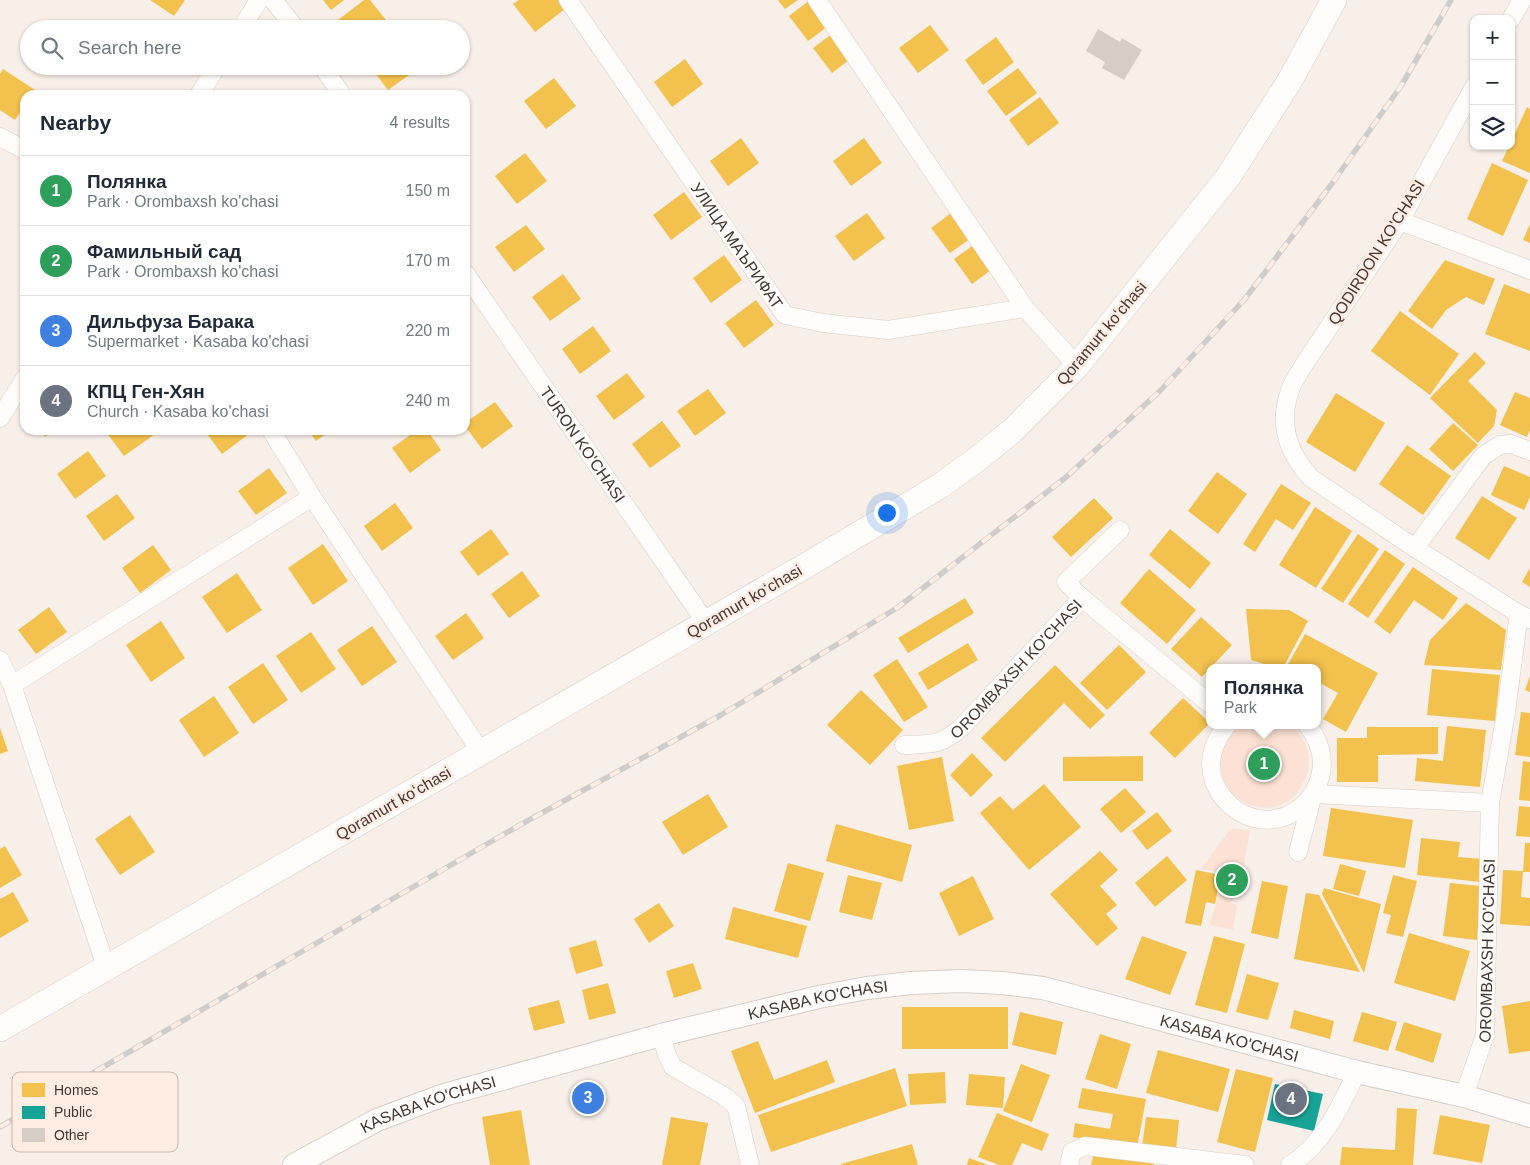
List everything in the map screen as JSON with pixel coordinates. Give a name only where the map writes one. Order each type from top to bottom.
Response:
[{"type":"main road","name":"Qoramurt koʻchasi","points":[[0,1018],[935,478],[1006,424],[1074,363],[1222,169],[1280,79],[1324,0]]},
{"type":"main road","name":"Qoramurt koʻchasi","points":[[0,1029],[805,566],[940,486],[976,460],[1012,431],[1074,363],[1228,177],[1289,82],[1334,0]]},
{"type":"street","points":[[247,20],[259,0]]},
{"type":"street","points":[[273,0],[289,20]]},
{"type":"street","name":"УЛИЦА МАЪРИФАТ","points":[[568,0],[785,315],[823,323],[888,330],[1025,308]]},
{"type":"street","points":[[817,0],[1025,308],[1074,363]]},
{"type":"street","points":[[1513,15],[1522,0]]},
{"type":"street","points":[[202,90],[211,75]]},
{"type":"street","points":[[328,75],[339,90]]},
{"type":"street","name":"QODIRDON KO'CHASI","points":[[1415,548],[1311,478],[1300,466],[1292,452],[1286,437],[1284,419],[1290,390],[1303,366],[1400,221],[1470,94]]},
{"type":"street","points":[[0,137],[20,147]]},
{"type":"street","points":[[1400,221],[1530,270]]},
{"type":"street","name":"TURON KO'CHASI","points":[[470,280],[700,614]]},
{"type":"street","points":[[0,418],[20,386]]},
{"type":"street","points":[[274,435],[312,497],[475,743]]},
{"type":"street","points":[[1525,616],[1415,548],[1483,456],[1500,445],[1511,444],[1530,451]]},
{"type":"street","points":[[12,685],[312,497]]},
{"type":"street","points":[[1082,598],[1066,582],[1120,530]]},
{"type":"street","name":"OROMBAXSH KO'CHASI","points":[[904,745],[934,744],[949,738],[962,727],[1082,598],[1206,701]]},
{"type":"street","name":"OROMBAXSH KO'CHASI","points":[[1464,1096],[1485,1035],[1490,803],[1525,616]]},
{"type":"street","points":[[0,660],[12,685],[103,958]]},
{"type":"street","points":[[1224,729],[1218,736],[1212,754],[1211,772],[1218,790],[1229,805],[1246,816],[1264,819],[1283,817],[1300,808],[1313,794]]},
{"type":"street","points":[[1298,852],[1323,764],[1321,748],[1310,729]]},
{"type":"street","points":[[1313,794],[1490,803]]},
{"type":"street","name":"KASABA KO'CHASI","points":[[294,1165],[377,1120],[480,1084],[661,1035],[819,997],[867,988],[912,983],[969,981],[1043,988],[1357,1072],[1464,1096],[1530,1116]]},
{"type":"street","points":[[661,1035],[667,1055],[674,1067],[724,1096],[736,1106],[750,1165]]},
{"type":"street","points":[[1290,1165],[1304,1157],[1332,1122],[1357,1072]]},
{"type":"street","points":[[1069,1165],[1072,1152],[1085,1146],[1246,1165]]},
{"type":"shaded area","points":[[1235,729],[1295,729],[1306,746],[1308,756],[1309,765],[1305,780],[1299,790],[1284,803],[1267,808],[1250,805],[1234,795],[1223,781],[1219,764],[1223,745]]},
{"type":"shaded area","points":[[1231,828],[1250,830],[1240,888],[1234,887],[1230,903],[1237,905],[1233,930],[1210,925],[1224,873],[1201,869]]},
{"type":"building: Homes","points":[[150,0],[185,0],[174,16]]},
{"type":"building: Homes","points":[[323,0],[344,0],[331,10]]},
{"type":"building: Homes","points":[[364,0],[370,0],[386,20],[338,20]]},
{"type":"building: Homes","points":[[519,0],[558,0],[565,9],[535,32],[513,4]]},
{"type":"building: Homes","points":[[778,0],[798,0],[785,9]]},
{"type":"building: Homes","points":[[810,0],[839,18],[808,41],[789,16]]},
{"type":"building: Homes","points":[[844,25],[862,50],[832,73],[813,48]]},
{"type":"building: Homes","points":[[930,25],[949,50],[918,73],[899,48]]},
{"type":"building: Homes","points":[[996,37],[1014,62],[983,85],[965,60]]},
{"type":"building: Homes","points":[[685,59],[703,84],[672,107],[654,82]]},
{"type":"building: Homes","points":[[1018,68],[1037,93],[1006,116],[987,91]]},
{"type":"building: Homes","points":[[3,69],[35,90],[20,90],[20,112],[15,120],[0,110],[0,74]]},
{"type":"building: Homes","points":[[377,75],[409,75],[388,90]]},
{"type":"building: Homes","points":[[554,78],[576,106],[546,129],[524,101]]},
{"type":"building: Homes","points":[[1040,97],[1059,123],[1028,146],[1009,120]]},
{"type":"building: Homes","points":[[1527,107],[1530,109],[1530,173],[1502,161],[1507,150],[1515,150],[1515,133]]},
{"type":"building: Homes","points":[[741,138],[759,163],[728,186],[710,161]]},
{"type":"building: Homes","points":[[864,138],[882,163],[851,186],[833,161]]},
{"type":"building: Homes","points":[[525,153],[547,181],[517,204],[495,176]]},
{"type":"building: Homes","points":[[1492,163],[1528,180],[1503,236],[1467,219]]},
{"type":"building: Homes","points":[[684,192],[702,217],[671,240],[653,215]]},
{"type":"building: Homes","points":[[962,205],[981,231],[950,253],[931,228]]},
{"type":"building: Homes","points":[[867,213],[885,238],[854,261],[835,236]]},
{"type":"building: Homes","points":[[1530,224],[1530,243],[1523,240]]},
{"type":"building: Homes","points":[[526,225],[545,249],[514,272],[495,247]]},
{"type":"building: Homes","points":[[985,237],[1003,261],[972,284],[954,259]]},
{"type":"building: Homes","points":[[724,255],[742,280],[711,303],[693,278]]},
{"type":"building: Homes","points":[[1445,260],[1495,279],[1484,305],[1466,297],[1446,310],[1432,329],[1408,311]]},
{"type":"building: Homes","points":[[563,274],[581,299],[550,321],[532,297]]},
{"type":"building: Homes","points":[[1504,284],[1530,294],[1530,351],[1485,334]]},
{"type":"building: Homes","points":[[756,300],[774,325],[744,348],[725,323]]},
{"type":"building: Homes","points":[[1400,311],[1459,354],[1430,395],[1371,351]]},
{"type":"building: Homes","points":[[593,326],[611,351],[580,374],[562,349]]},
{"type":"building: Homes","points":[[1475,352],[1486,363],[1468,381],[1497,410],[1494,426],[1478,443],[1430,398]]},
{"type":"building: Homes","points":[[627,373],[645,397],[614,420],[596,396]]},
{"type":"building: Homes","points":[[708,389],[726,413],[695,436],[677,411]]},
{"type":"building: Homes","points":[[1515,392],[1530,398],[1530,430],[1527,437],[1500,425]]},
{"type":"building: Homes","points":[[1336,393],[1385,423],[1355,472],[1306,442]]},
{"type":"building: Homes","points":[[495,402],[513,426],[482,449],[470,433],[470,420]]},
{"type":"building: Homes","points":[[662,421],[681,446],[650,468],[632,444]]},
{"type":"building: Homes","points":[[1453,423],[1478,445],[1453,471],[1429,449]]},
{"type":"building: Homes","points":[[108,435],[154,435],[124,456]]},
{"type":"building: Homes","points":[[208,435],[248,435],[222,454]]},
{"type":"building: Homes","points":[[312,435],[324,435],[316,441]]},
{"type":"building: Homes","points":[[410,435],[430,435],[441,450],[410,473],[392,448]]},
{"type":"building: Homes","points":[[1407,445],[1451,476],[1423,515],[1379,484]]},
{"type":"building: Homes","points":[[88,451],[106,476],[75,499],[57,474]]},
{"type":"building: Homes","points":[[1504,466],[1530,477],[1530,497],[1524,510],[1491,495]]},
{"type":"building: Homes","points":[[269,468],[287,493],[256,515],[238,491]]},
{"type":"building: Homes","points":[[1217,472],[1247,494],[1218,534],[1188,511]]},
{"type":"building: Homes","points":[[1281,484],[1311,503],[1293,530],[1276,519],[1255,552],[1243,544]]},
{"type":"building: Homes","points":[[117,494],[135,518],[104,541],[86,516]]},
{"type":"building: Homes","points":[[1482,496],[1517,518],[1489,560],[1455,538]]},
{"type":"building: Homes","points":[[1094,498],[1113,518],[1071,557],[1052,537]]},
{"type":"building: Homes","points":[[395,503],[413,528],[382,551],[364,526]]},
{"type":"building: Homes","points":[[1315,507],[1352,531],[1316,588],[1279,565]]},
{"type":"building: Homes","points":[[491,529],[509,554],[478,576],[460,552]]},
{"type":"building: Homes","points":[[1170,529],[1211,563],[1190,589],[1149,555]]},
{"type":"building: Homes","points":[[1358,534],[1379,549],[1343,603],[1321,589]]},
{"type":"building: Homes","points":[[323,544],[348,581],[313,605],[288,568]]},
{"type":"building: Homes","points":[[153,545],[171,570],[140,593],[122,568]]},
{"type":"building: Homes","points":[[1385,550],[1405,564],[1368,618],[1348,604]]},
{"type":"building: Homes","points":[[1413,567],[1458,598],[1443,620],[1414,600],[1390,634],[1374,622]]},
{"type":"building: Homes","points":[[1530,568],[1530,587],[1522,582]]},
{"type":"building: Homes","points":[[1149,569],[1196,610],[1167,644],[1120,603]]},
{"type":"building: Homes","points":[[522,571],[540,596],[509,618],[491,594]]},
{"type":"building: Homes","points":[[237,573],[262,610],[227,633],[202,597]]},
{"type":"building: Homes","points":[[965,598],[974,613],[908,653],[898,638]]},
{"type":"building: Homes","points":[[1466,603],[1506,630],[1501,670],[1424,665],[1430,640]]},
{"type":"building: Homes","points":[[49,607],[67,632],[36,654],[18,630]]},
{"type":"building: Homes","points":[[1246,609],[1289,610],[1308,621],[1285,664],[1264,664],[1251,660]]},
{"type":"building: Homes","points":[[466,613],[484,638],[453,660],[435,636]]},
{"type":"building: Homes","points":[[1201,617],[1232,645],[1214,664],[1206,664],[1206,673],[1202,677],[1171,649]]},
{"type":"building: Homes","points":[[161,621],[185,658],[151,682],[126,645]]},
{"type":"building: Homes","points":[[372,626],[397,662],[362,686],[337,650]]},
{"type":"building: Homes","points":[[311,632],[336,669],[301,693],[276,656]]},
{"type":"building: Homes","points":[[1305,634],[1378,673],[1346,732],[1323,719],[1338,693],[1321,684],[1321,664],[1288,664]]},
{"type":"building: Homes","points":[[968,643],[978,660],[928,690],[918,673]]},
{"type":"building: Homes","points":[[1119,645],[1146,672],[1107,710],[1080,683]]},
{"type":"building: Homes","points":[[897,659],[928,707],[904,722],[873,675]]},
{"type":"building: Homes","points":[[263,663],[288,700],[253,724],[228,687]]},
{"type":"building: Homes","points":[[1055,665],[1105,715],[1090,729],[1064,703],[1005,762],[981,738]]},
{"type":"building: Homes","points":[[1432,669],[1500,675],[1495,721],[1427,715]]},
{"type":"building: Homes","points":[[1530,676],[1530,692],[1525,690]]},
{"type":"building: Homes","points":[[861,690],[903,730],[870,765],[827,725]]},
{"type":"building: Homes","points":[[214,696],[239,733],[204,757],[179,720]]},
{"type":"building: Homes","points":[[1183,698],[1206,719],[1206,727],[1175,758],[1149,733]]},
{"type":"building: Homes","points":[[1521,712],[1530,713],[1530,757],[1515,755]]},
{"type":"building: Homes","points":[[1447,726],[1486,730],[1480,787],[1415,781],[1417,758],[1443,761]]},
{"type":"building: Homes","points":[[1367,727],[1438,727],[1438,754],[1378,755],[1378,782],[1337,782],[1337,738],[1367,738]]},
{"type":"building: Homes","points":[[0,728],[8,751],[0,754]]},
{"type":"building: Homes","points":[[972,753],[993,775],[971,797],[950,775]]},
{"type":"building: Homes","points":[[1143,756],[1143,781],[1063,781],[1063,757]]},
{"type":"building: Homes","points":[[942,757],[954,821],[909,830],[897,766]]},
{"type":"building: Homes","points":[[1523,761],[1530,762],[1530,801],[1519,800]]},
{"type":"building: Homes","points":[[1044,784],[1081,827],[1029,870],[980,813],[1000,796],[1013,810]]},
{"type":"building: Homes","points":[[1125,788],[1146,812],[1121,833],[1100,809]]},
{"type":"building: Homes","points":[[708,794],[728,827],[683,855],[662,822]]},
{"type":"building: Homes","points":[[1519,806],[1530,807],[1530,837],[1516,836]]},
{"type":"building: Homes","points":[[1331,808],[1413,820],[1405,868],[1323,856]]},
{"type":"building: Homes","points":[[1157,812],[1172,831],[1147,850],[1132,831]]},
{"type":"building: Homes","points":[[130,815],[155,852],[120,875],[95,839]]},
{"type":"building: Homes","points":[[836,824],[912,845],[902,882],[826,861]]},
{"type":"building: Homes","points":[[1421,838],[1460,842],[1458,857],[1483,859],[1480,882],[1417,875]]},
{"type":"building: Homes","points":[[1525,843],[1530,843],[1530,872],[1523,872]]},
{"type":"building: Homes","points":[[5,846],[22,875],[0,888],[0,849]]},
{"type":"building: Homes","points":[[1100,851],[1118,870],[1100,886],[1117,905],[1106,914],[1118,928],[1097,946],[1050,894]]},
{"type":"building: Homes","points":[[1167,856],[1187,880],[1155,907],[1135,883]]},
{"type":"building: Homes","points":[[788,863],[824,873],[810,921],[774,911]]},
{"type":"building: Homes","points":[[1340,864],[1366,871],[1359,896],[1333,889]]},
{"type":"building: Homes","points":[[1196,870],[1221,875],[1215,904],[1206,902],[1201,926],[1185,923]]},
{"type":"building: Homes","points":[[1503,870],[1523,871],[1521,897],[1530,898],[1530,926],[1500,924]]},
{"type":"building: Homes","points":[[848,875],[882,883],[872,920],[839,912]]},
{"type":"building: Homes","points":[[1393,875],[1417,881],[1403,937],[1386,933],[1391,915],[1383,913]]},
{"type":"building: Homes","points":[[973,876],[994,919],[959,936],[939,893]]},
{"type":"building: Homes","points":[[1262,881],[1288,886],[1278,939],[1251,933]]},
{"type":"building: Homes","points":[[1450,883],[1481,886],[1477,940],[1443,936]]},
{"type":"building: Homes","points":[[1324,888],[1381,904],[1364,973],[1322,894]]},
{"type":"building: Homes","points":[[13,892],[29,921],[0,938],[0,899]]},
{"type":"building: Homes","points":[[1306,893],[1319,895],[1360,972],[1294,959]]},
{"type":"building: Homes","points":[[659,903],[674,926],[649,943],[634,919]]},
{"type":"building: Homes","points":[[733,907],[807,926],[798,958],[725,939]]},
{"type":"building: Homes","points":[[1409,933],[1470,951],[1455,1001],[1394,983]]},
{"type":"building: Homes","points":[[1142,936],[1187,952],[1170,995],[1125,979]]},
{"type":"building: Homes","points":[[1214,936],[1245,944],[1227,1013],[1195,1005]]},
{"type":"building: Homes","points":[[596,940],[603,966],[576,974],[569,948]]},
{"type":"building: Homes","points":[[693,963],[702,989],[674,998],[666,971]]},
{"type":"building: Homes","points":[[1247,974],[1279,983],[1268,1020],[1236,1012]]},
{"type":"building: Homes","points":[[608,983],[616,1013],[589,1020],[582,990]]},
{"type":"building: Homes","points":[[559,1000],[565,1023],[534,1031],[528,1008]]},
{"type":"building: Homes","points":[[1530,1001],[1530,1051],[1509,1054],[1502,1006]]},
{"type":"building: Homes","points":[[902,1007],[1008,1007],[1008,1049],[902,1049]]},
{"type":"building: Homes","points":[[1294,1010],[1334,1021],[1330,1039],[1290,1028]]},
{"type":"building: Homes","points":[[1020,1012],[1063,1022],[1056,1055],[1012,1045]]},
{"type":"building: Homes","points":[[1362,1012],[1397,1022],[1388,1051],[1353,1041]]},
{"type":"building: Homes","points":[[1404,1022],[1442,1034],[1433,1063],[1395,1050]]},
{"type":"building: Homes","points":[[1100,1034],[1131,1044],[1117,1089],[1085,1079]]},
{"type":"building: Homes","points":[[758,1041],[774,1080],[827,1060],[835,1082],[755,1113],[731,1051]]},
{"type":"building: Homes","points":[[1158,1050],[1230,1069],[1218,1112],[1146,1093]]},
{"type":"building: Homes","points":[[1021,1064],[1050,1075],[1032,1122],[1003,1111]]},
{"type":"building: Homes","points":[[895,1068],[907,1106],[771,1152],[758,1115]]},
{"type":"building: Homes","points":[[1236,1069],[1273,1078],[1255,1152],[1217,1142]]},
{"type":"building: Homes","points":[[945,1072],[946,1103],[910,1105],[908,1074]]},
{"type":"building: Homes","points":[[969,1074],[1005,1077],[1003,1108],[966,1105]]},
{"type":"building: Homes","points":[[1082,1088],[1146,1099],[1137,1148],[1073,1137],[1075,1123],[1110,1129],[1113,1114],[1078,1108]]},
{"type":"building: Homes","points":[[1397,1108],[1417,1109],[1413,1165],[1340,1165],[1342,1147],[1395,1150]]},
{"type":"building: Homes","points":[[521,1110],[530,1165],[490,1165],[482,1117]]},
{"type":"building: Homes","points":[[997,1113],[1049,1134],[1042,1151],[1022,1143],[1012,1165],[999,1165],[978,1157]]},
{"type":"building: Homes","points":[[1440,1115],[1490,1125],[1482,1163],[1433,1154]]},
{"type":"building: Homes","points":[[671,1117],[708,1123],[700,1165],[662,1165]]},
{"type":"building: Homes","points":[[1146,1117],[1179,1120],[1176,1150],[1142,1147]]},
{"type":"building: Homes","points":[[912,1144],[918,1165],[841,1165],[841,1164]]},
{"type":"building: Homes","points":[[1094,1153],[1155,1164],[1091,1165]]},
{"type":"building: Homes","points":[[969,1158],[988,1165],[967,1165]]},
{"type":"building: Public","points":[[1275,1084],[1323,1094],[1314,1131],[1267,1120]]},
{"type":"building: Other","points":[[1098,29],[1120,42],[1122,38],[1142,50],[1124,80],[1102,68],[1105,62],[1086,51]]},
{"type":"railway","points":[[95,1072],[518,826],[721,715],[897,608],[1065,478],[1159,392],[1244,300],[1331,185],[1401,86],[1451,0]]},
{"type":"railway","points":[[0,1127],[12,1120]]},
{"type":"place","name":"Полянка","points":[[1264,764]]},
{"type":"place","name":"Фамильный сад","points":[[1232,880]]},
{"type":"place","name":"Дильфуза Барака","points":[[588,1098]]},
{"type":"place","name":"КПЦ Ген-Хян","points":[[1291,1099]]}]
